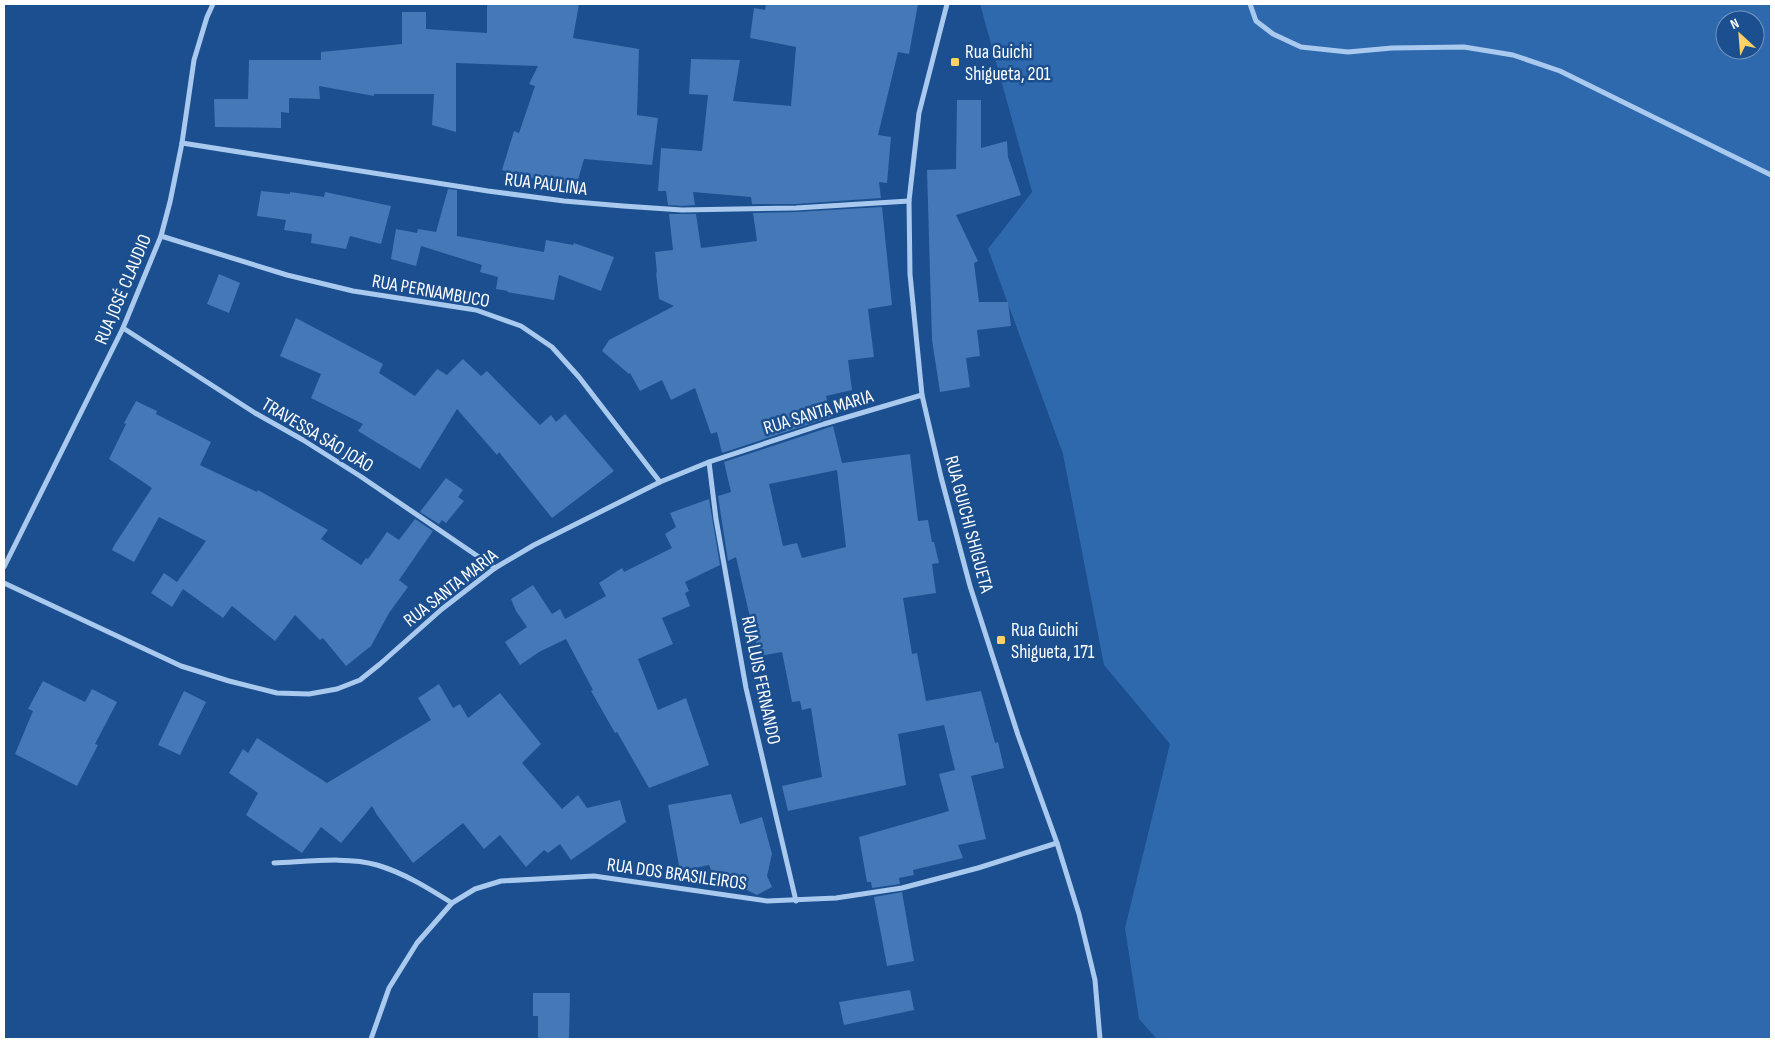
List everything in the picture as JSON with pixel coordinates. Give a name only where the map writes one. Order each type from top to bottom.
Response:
[{"type":"street","name":"RUA JOSÉ CLAUDIO","points":[[4,567],[123,328],[161,236],[182,143],[194,60],[207,17],[214,4]]},
{"type":"street","name":"RUA GUICHI SHIGUETA","points":[[947,4],[919,113],[909,201],[910,274],[922,395],[941,477],[970,586],[1018,735],[1057,843],[1080,914],[1095,980],[1100,1039]]},
{"type":"street","points":[[1250,4],[1256,21],[1273,34],[1301,47],[1348,52],[1392,48],[1464,47],[1513,55],[1560,72],[1771,175]]},
{"type":"street","name":"RUA PAULINA","points":[[182,143],[564,201],[623,206],[691,210],[796,208],[909,201]]},
{"type":"street","name":"RUA PERNAMBUCO","points":[[161,236],[287,275],[353,291],[476,310],[521,326],[552,347],[660,482]]},
{"type":"street","name":"TRAVESSA SÃO JOÃO","points":[[123,328],[255,413],[303,440],[360,476],[495,568]]},
{"type":"street","name":"RUA SANTA MARIA","points":[[4,583],[181,666],[277,693],[309,694],[337,689],[360,680],[442,609],[495,568],[534,545],[660,482],[709,462],[824,424],[922,395]]},
{"type":"street","name":"RUA LUIS FERNANDO","points":[[709,462],[721,548],[746,688],[796,901]]},
{"type":"street","name":"RUA DOS BRASILEIROS","points":[[371,1039],[389,988],[416,943],[452,903],[475,889],[501,881],[594,876],[672,886],[732,897],[767,901],[796,901],[836,898],[902,888],[978,868],[1057,843]]},
{"type":"street","points":[[274,864],[344,860],[375,864],[408,877],[452,903]]},
{"type":"shaded area","points":[[980,4],[1771,4],[1771,1039],[1157,1039],[1139,1019],[1125,928],[1170,744],[1104,665],[1063,454],[988,249],[1032,192]]},
{"type":"building","points":[[487,4],[579,4],[573,38],[639,49],[637,115],[658,118],[652,165],[584,159],[576,187],[502,170],[514,131],[519,133],[535,86],[529,84],[538,66],[456,63],[456,132],[432,125],[434,94],[374,94],[374,96],[319,86],[320,99],[289,98],[289,113],[281,112],[281,128],[215,127],[214,99],[248,99],[249,60],[321,60],[321,52],[402,44],[402,12],[426,12],[426,29],[487,33]]},
{"type":"building","points":[[766,4],[918,4],[909,54],[898,52],[878,135],[891,137],[887,183],[879,182],[881,198],[796,204],[752,204],[751,197],[693,192],[695,205],[682,206],[668,205],[666,191],[658,191],[661,148],[702,151],[708,95],[689,94],[691,59],[740,60],[733,101],[791,106],[796,47],[750,38],[754,8],[765,10]]},
{"type":"building","points":[[957,100],[981,100],[981,148],[1007,141],[1008,157],[1021,195],[956,215],[978,261],[974,263],[979,302],[1008,302],[1011,326],[977,330],[980,356],[966,358],[970,387],[940,392],[932,340],[927,170],[956,169]]},
{"type":"building","points":[[448,189],[457,190],[457,236],[544,252],[546,240],[573,245],[574,243],[614,257],[601,291],[559,275],[554,300],[507,292],[496,289],[498,277],[480,272],[482,265],[421,246],[416,266],[391,259],[396,229],[417,233],[418,229],[436,232]]},
{"type":"building","points":[[261,191],[290,194],[290,192],[324,197],[325,192],[391,206],[381,244],[350,236],[346,249],[311,243],[312,234],[284,230],[286,220],[257,216]]},
{"type":"building","points":[[882,207],[892,305],[868,309],[874,357],[848,360],[852,390],[826,396],[831,417],[722,453],[717,432],[711,434],[695,388],[671,400],[662,380],[640,391],[630,373],[602,351],[609,340],[674,306],[659,299],[656,272],[655,252],[673,250],[669,214],[696,214],[701,248],[757,241],[753,213]]},
{"type":"building","points":[[219,274],[240,283],[229,313],[207,304]]},
{"type":"building","points":[[296,318],[383,364],[379,373],[415,396],[437,369],[447,375],[463,359],[481,376],[487,371],[540,425],[551,415],[556,422],[565,414],[614,471],[552,518],[499,452],[497,455],[457,409],[420,469],[358,431],[363,424],[311,398],[321,374],[280,356]]},
{"type":"building","points":[[136,401],[157,411],[156,414],[211,442],[200,465],[257,492],[258,490],[328,530],[321,539],[361,565],[366,558],[368,559],[387,532],[399,540],[415,519],[433,531],[399,580],[408,587],[389,613],[371,646],[346,666],[323,638],[320,640],[295,615],[275,641],[232,606],[223,618],[183,589],[172,607],[151,593],[164,573],[177,582],[206,541],[159,517],[134,562],[112,550],[152,488],[109,459],[126,424],[124,423]]},
{"type":"building","points":[[833,426],[842,463],[910,454],[918,521],[928,520],[932,542],[934,542],[939,563],[932,564],[936,593],[903,598],[912,654],[917,653],[926,701],[981,691],[995,743],[998,742],[1004,768],[971,776],[986,839],[958,845],[963,858],[913,870],[914,875],[899,878],[900,884],[872,888],[871,882],[867,882],[859,837],[949,811],[939,774],[955,770],[944,725],[898,734],[906,785],[788,811],[782,786],[822,777],[811,708],[802,710],[800,701],[792,702],[782,652],[759,656],[736,557],[728,561],[718,496],[731,492],[724,462]],"holes":[[[837,470],[846,547],[802,558],[797,543],[783,546],[769,484]]]},
{"type":"building","points":[[446,478],[463,490],[458,497],[464,501],[446,523],[442,520],[439,524],[420,512]]},
{"type":"building","points":[[709,499],[720,565],[685,582],[689,591],[685,593],[690,606],[662,618],[673,644],[638,659],[658,710],[686,698],[709,765],[649,788],[591,691],[593,690],[566,639],[539,652],[520,665],[505,642],[527,627],[516,611],[511,599],[533,585],[552,614],[560,609],[565,619],[606,596],[599,583],[622,568],[624,572],[672,548],[665,534],[676,527],[670,513]]},
{"type":"building","points":[[43,681],[85,702],[92,689],[117,702],[95,744],[98,745],[77,786],[15,754],[33,711],[28,709]]},
{"type":"building","points":[[439,684],[453,708],[460,704],[468,718],[500,693],[541,744],[522,763],[562,809],[578,795],[587,808],[620,800],[626,822],[571,860],[560,844],[548,853],[544,850],[526,867],[500,835],[484,849],[463,823],[413,863],[372,806],[341,843],[321,827],[302,853],[246,815],[258,793],[229,773],[243,749],[248,753],[257,738],[327,783],[431,720],[418,698]]},
{"type":"building","points":[[184,691],[206,702],[180,755],[158,745]]},
{"type":"building","points":[[731,794],[740,824],[762,817],[772,854],[767,876],[772,887],[757,895],[712,873],[709,865],[680,871],[668,805]]},
{"type":"building","points":[[902,892],[914,961],[887,966],[874,897]]},
{"type":"building","points":[[910,990],[914,1010],[844,1025],[839,1002]]},
{"type":"building","points":[[533,993],[570,993],[569,1039],[538,1039],[538,1016],[533,1016]]},
{"type":"place","name":"Rua Guichi Shigueta, 201","points":[[955,62]]},
{"type":"place","name":"Rua Guichi Shigueta, 171","points":[[1001,640]]}]
